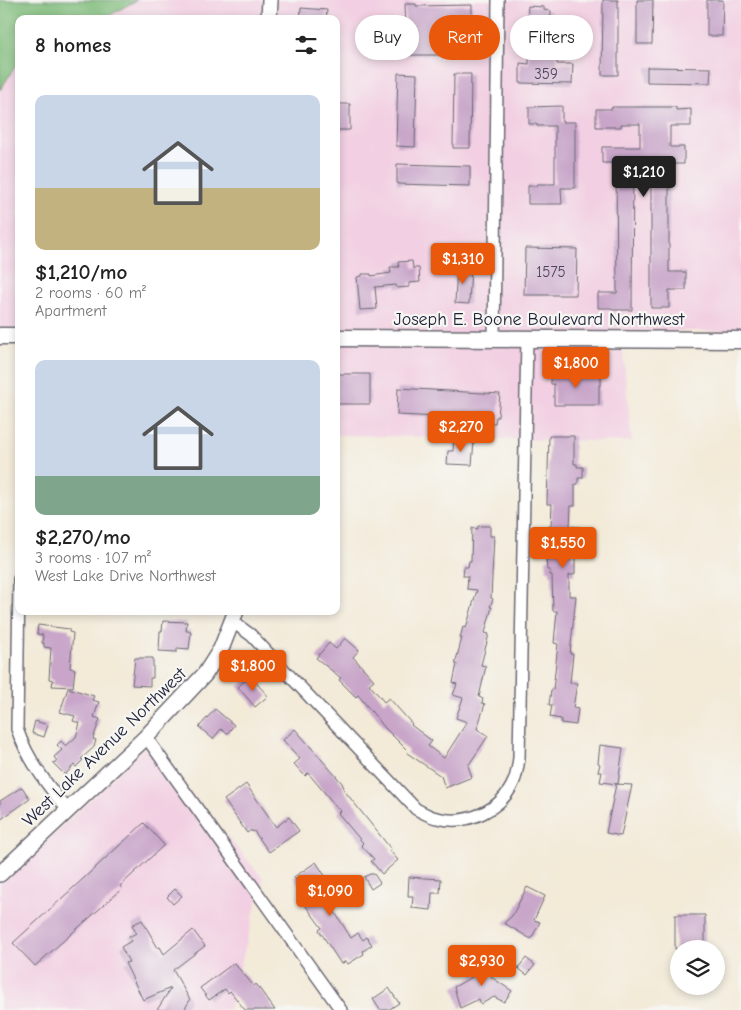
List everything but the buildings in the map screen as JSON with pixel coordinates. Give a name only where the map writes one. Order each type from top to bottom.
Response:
[{"type":"main road","points":[[0,336],[15,336]]},
{"type":"main road","name":"Joseph E. Boone Boulevard Northwest","points":[[340,338],[741,340]]},
{"type":"street","points":[[269,15],[270,0]]},
{"type":"street","points":[[494,339],[498,0]]},
{"type":"street","points":[[234,617],[416,809],[436,818],[458,820],[480,815],[499,803],[514,782],[520,758],[527,339]]},
{"type":"street","points":[[19,615],[17,729],[23,745],[68,810]]},
{"type":"street","name":"West Lake Avenue Northwest","points":[[0,874],[146,737],[205,674],[221,649],[234,617]]},
{"type":"street","points":[[146,737],[341,1010]]},
{"type":"shaded area","points":[[137,0],[741,0],[741,331],[621,331],[632,442],[340,435],[340,15],[110,15]]},
{"type":"shaded area","points":[[15,67],[15,328],[0,328],[0,90]]},
{"type":"shaded area","points":[[148,744],[263,878],[229,1010],[0,1010],[0,883],[22,865]]},
{"type":"green space","points":[[0,0],[137,0],[110,15],[15,15],[15,67],[0,90]]}]
